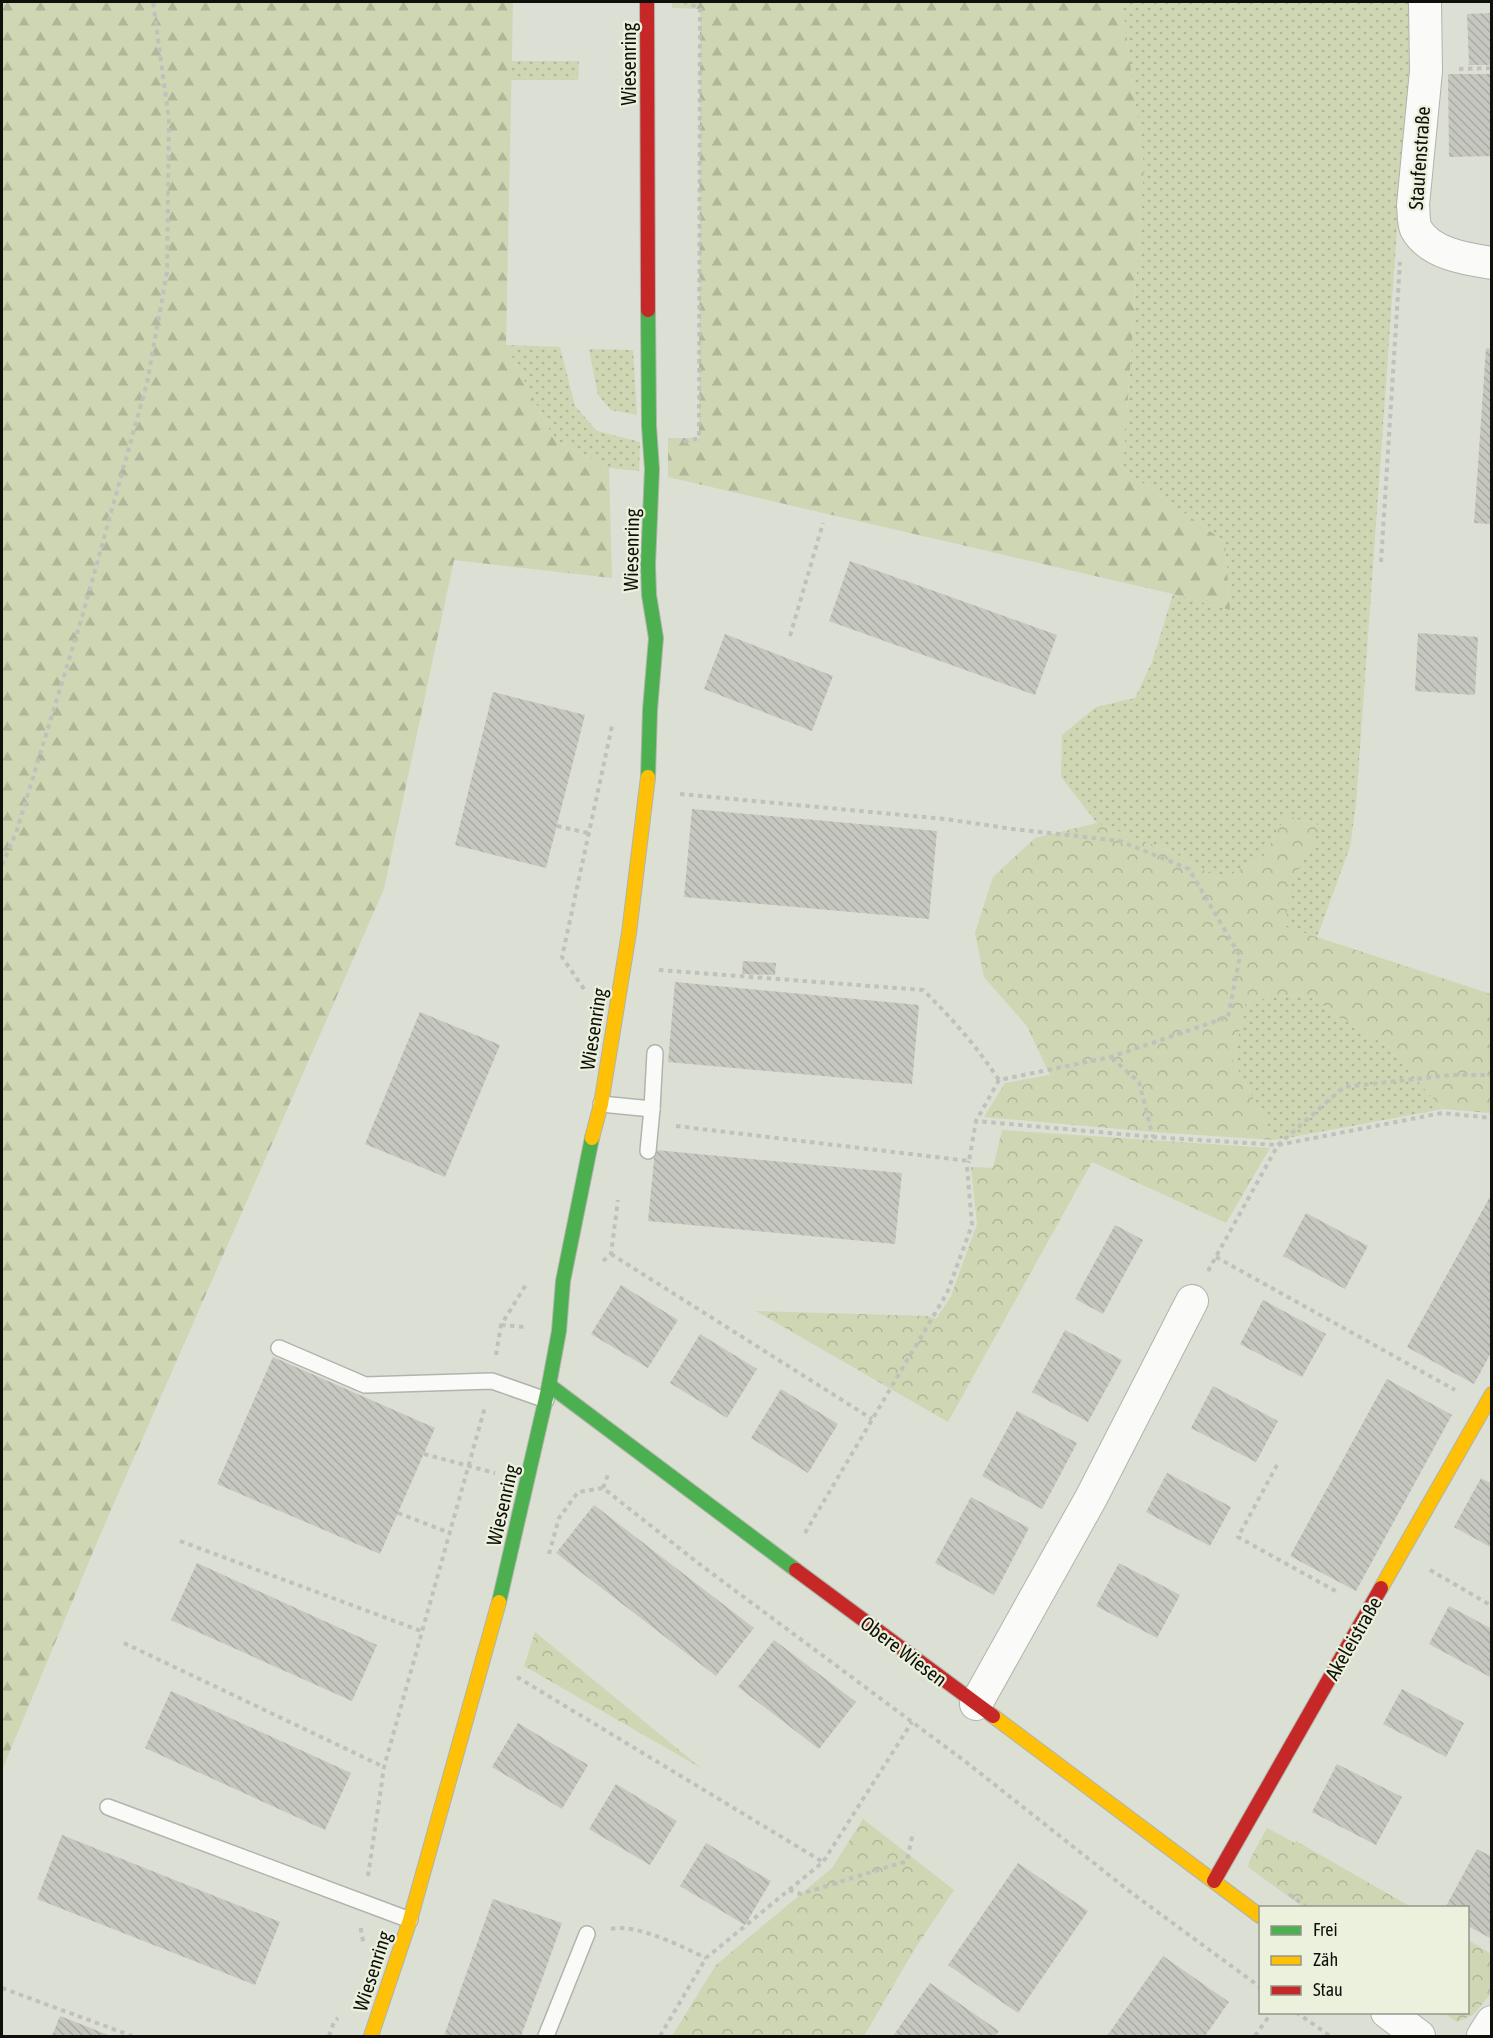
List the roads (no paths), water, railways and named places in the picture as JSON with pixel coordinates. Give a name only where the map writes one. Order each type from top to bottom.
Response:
[{"type":"street","name":"Wiesenring","points":[[371,2037],[410,1920],[493,1630],[548,1393],[559,1331],[563,1281],[589,1151],[601,1104],[629,933],[647,792],[656,638],[649,595],[648,565],[652,469],[647,2]]},
{"type":"street","name":"Staufenstraße","points":[[1425,2],[1425,71],[1413,205],[1415,227],[1425,240],[1455,257],[1491,263]]},
{"type":"street","points":[[976,1704],[1091,1498],[1192,1301]]},
{"type":"street","name":"Obere Wiesen","points":[[548,1393],[787,1563],[1259,1915]]},
{"type":"street","name":"Akeleistraße","points":[[1214,1881],[1488,1400]]},
{"type":"street","points":[[1388,2014],[1419,2037]]},
{"type":"street","points":[[1483,2037],[1491,2022]]},
{"type":"lane","points":[[648,1150],[655,1053]]},
{"type":"lane","points":[[601,1104],[652,1109]]},
{"type":"lane","points":[[279,1348],[365,1385],[492,1381],[548,1393]]},
{"type":"lane","points":[[108,1807],[410,1920]]},
{"type":"lane","points":[[546,2037],[587,1934]]}]
